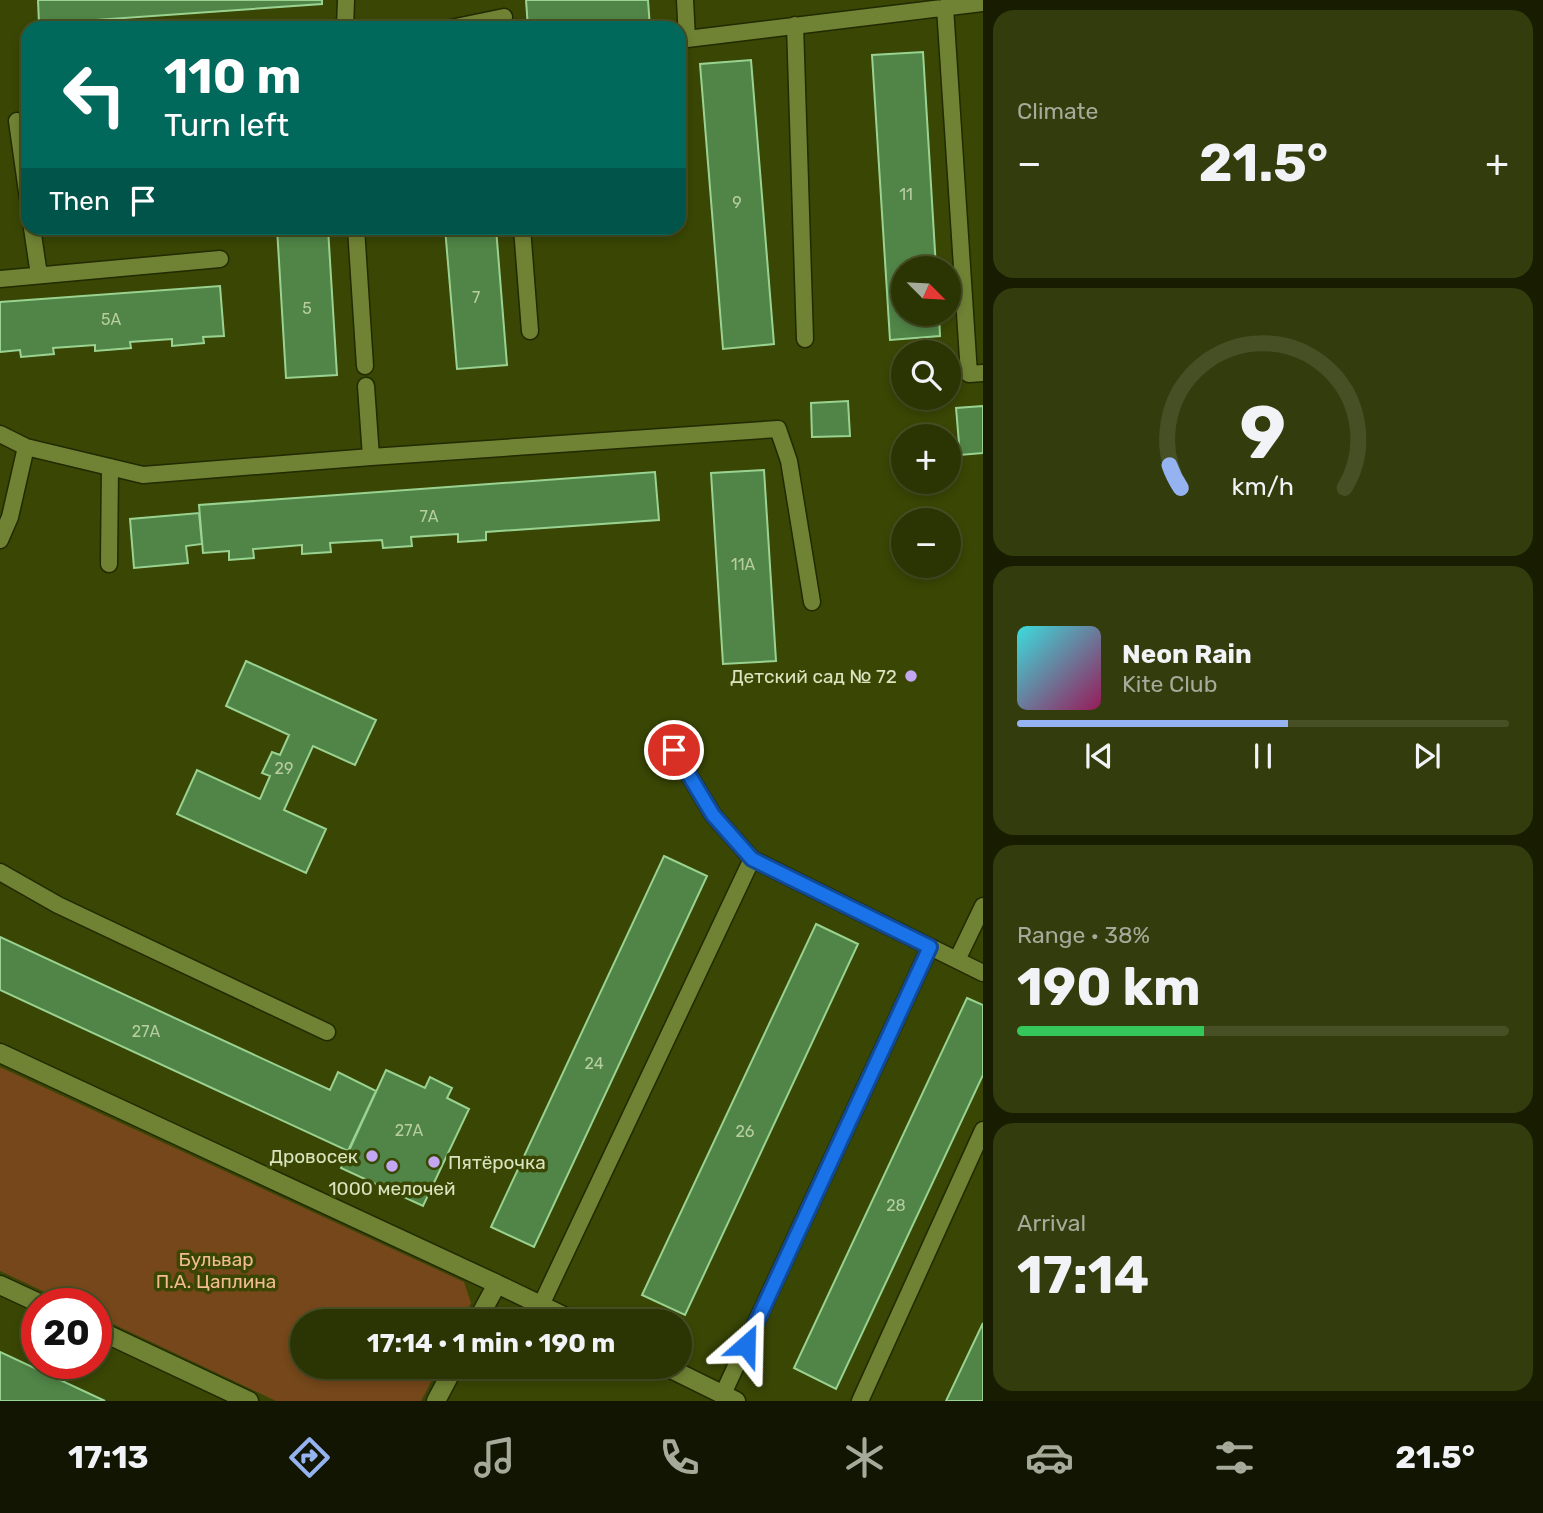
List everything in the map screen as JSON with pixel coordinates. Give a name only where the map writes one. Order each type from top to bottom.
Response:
[{"type":"street","points":[[0,1053],[549,1309]]},
{"type":"street","points":[[0,1284],[21,1294]]},
{"type":"street","points":[[483,1309],[497,1284]]},
{"type":"street","points":[[112,1337],[249,1401]]},
{"type":"street","points":[[436,1401],[448,1379]]},
{"type":"street","points":[[691,1379],[730,1398]]},
{"type":"lane","points":[[345,21],[346,0]]},
{"type":"lane","points":[[503,0],[505,21]]},
{"type":"lane","points":[[685,0],[687,39],[983,3]]},
{"type":"lane","points":[[945,7],[969,374],[983,373]]},
{"type":"lane","points":[[795,25],[805,339]]},
{"type":"lane","points":[[17,121],[21,149]]},
{"type":"lane","points":[[33,235],[39,275]]},
{"type":"lane","points":[[356,235],[365,366]]},
{"type":"lane","points":[[523,235],[530,331]]},
{"type":"lane","points":[[0,279],[220,259]]},
{"type":"lane","points":[[366,386],[371,457]]},
{"type":"lane","points":[[0,434],[26,447],[142,475],[778,429],[789,461],[812,602]]},
{"type":"lane","points":[[0,540],[10,517],[26,447]]},
{"type":"lane","points":[[109,564],[110,467]]},
{"type":"lane","points":[[674,750],[713,815],[752,859],[983,973]]},
{"type":"lane","points":[[541,1305],[752,859]]},
{"type":"lane","points":[[0,872],[58,905],[327,1032]]},
{"type":"lane","points":[[957,960],[983,906]]},
{"type":"lane","points":[[730,1398],[930,947]]},
{"type":"lane","points":[[860,1401],[983,1130]]},
{"type":"green space","name":"Бульвар П.А. Цаплина","points":[[0,1067],[464,1282],[471,1303],[468,1309],[290,1309],[290,1379],[433,1379],[421,1401],[276,1401],[112,1324],[112,1288],[36,1288],[0,1271]]},
{"type":"building","points":[[38,0],[322,0],[322,4],[81,21],[39,21]]},
{"type":"building","points":[[526,0],[648,0],[650,21],[528,21]]},
{"type":"building","points":[[923,52],[935,256],[891,256],[891,326],[940,326],[940,336],[890,340],[872,55]]},
{"type":"building","points":[[751,60],[774,344],[723,349],[700,64]]},
{"type":"building","points":[[277,235],[328,235],[337,375],[286,378]]},
{"type":"building","points":[[446,235],[497,235],[507,365],[457,369]]},
{"type":"building","points":[[220,286],[224,336],[203,337],[204,343],[172,346],[172,339],[130,342],[131,348],[95,351],[95,345],[53,348],[54,354],[21,357],[20,350],[0,352],[0,302]]},
{"type":"building","points":[[848,401],[850,436],[812,437],[811,403]]},
{"type":"building","points":[[983,406],[983,453],[961,455],[961,424],[957,424],[956,410],[961,410],[961,408]]},
{"type":"building","points":[[764,470],[776,661],[723,664],[711,473]]},
{"type":"building","points":[[655,472],[659,520],[486,532],[486,540],[458,542],[458,534],[411,537],[412,546],[383,548],[382,540],[330,543],[331,552],[302,554],[302,545],[253,549],[254,558],[229,560],[229,551],[203,553],[199,505]]},
{"type":"building","points":[[199,513],[202,544],[186,546],[188,563],[134,568],[130,519]]},
{"type":"building","points":[[246,661],[376,720],[355,765],[313,746],[284,810],[326,829],[306,873],[177,814],[197,770],[260,799],[270,776],[262,773],[272,752],[280,755],[289,735],[226,706]]},
{"type":"building","points":[[664,856],[707,876],[534,1247],[491,1227]]},
{"type":"building","points":[[816,924],[858,944],[688,1309],[672,1309],[642,1295]]},
{"type":"building","points":[[0,937],[330,1090],[338,1072],[376,1091],[348,1151],[0,990]]},
{"type":"building","points":[[967,998],[983,1005],[983,1075],[836,1389],[794,1368]]},
{"type":"building","points":[[386,1070],[425,1088],[430,1077],[452,1088],[447,1098],[469,1109],[423,1206],[341,1168]]},
{"type":"building","points":[[983,1323],[983,1401],[946,1401]]},
{"type":"building","points":[[0,1352],[21,1362],[21,1379],[58,1379],[105,1401],[0,1401]]},
{"type":"place","name":"Детский сад № 72","points":[[911,676]]},
{"type":"place","name":"Дровосек","points":[[372,1156]]},
{"type":"place","name":"Пятёрочка","points":[[434,1162]]},
{"type":"place","name":"1000 мелочей","points":[[392,1166]]},
{"type":"route","points":[[674,750],[713,815],[752,859],[930,947],[746,1345]]}]
